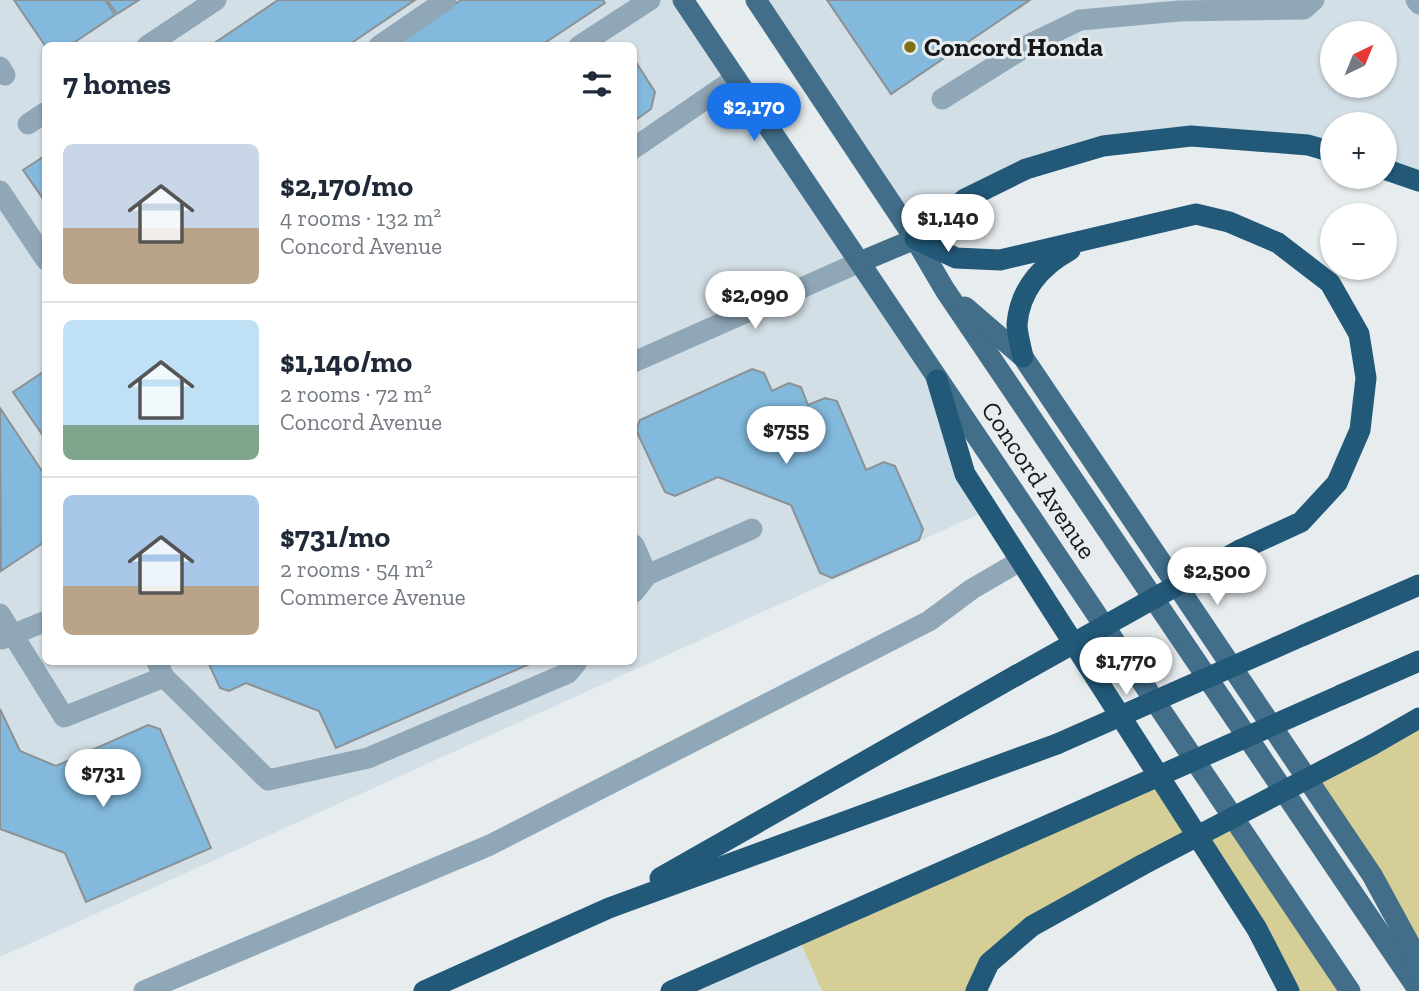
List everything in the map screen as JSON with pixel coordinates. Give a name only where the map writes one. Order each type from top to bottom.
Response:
[{"type":"highway","points":[[609,908],[1240,550],[1301,522],[1337,483],[1360,430],[1366,378],[1359,334],[1330,283],[1278,243],[1229,222],[1196,214],[1000,260],[956,258],[915,239],[965,200],[1026,169],[1103,146],[1191,136],[1308,145],[1320,148]]},
{"type":"highway","points":[[1397,173],[1419,181]]},
{"type":"highway","points":[[1023,357],[1017,325],[1025,292],[1047,262],[1090,239]]},
{"type":"highway","points":[[937,380],[965,474],[1257,929],[1289,991]]},
{"type":"highway","points":[[424,991],[609,908],[1057,744],[1419,585]]},
{"type":"highway","points":[[671,991],[1419,661]]},
{"type":"highway","points":[[976,991],[989,963],[1032,926],[1419,718]]},
{"type":"main road","name":"Concord Avenue","points":[[683,0],[1350,991]]},
{"type":"main road","name":"Concord Avenue","points":[[756,0],[915,239],[945,290],[1419,991]]},
{"type":"main road","points":[[860,262],[915,239]]},
{"type":"main road","name":"Concord Avenue","points":[[945,290],[1023,357],[1372,875],[1417,958]]},
{"type":"street","points":[[153,42],[216,0]]},
{"type":"street","points":[[385,42],[446,0]]},
{"type":"street","points":[[585,42],[650,0]]},
{"type":"street","points":[[942,99],[1032,43],[1080,20],[1179,11],[1304,9],[1314,0]]},
{"type":"street","points":[[637,147],[736,78]]},
{"type":"street","points":[[0,191],[42,254]]},
{"type":"street","points":[[637,361],[860,262]]},
{"type":"street","points":[[637,564],[640,584],[752,529]]},
{"type":"street","points":[[144,991],[490,845],[929,621],[972,589],[1020,561]]},
{"type":"street","points":[[0,614],[7,637],[64,717],[160,669],[268,780],[368,758],[568,673],[575,665]]},
{"type":"street","points":[[7,637],[42,623]]},
{"type":"shaded area","points":[[0,0],[683,0],[937,380],[988,510],[0,957]]},
{"type":"shaded area","points":[[756,0],[1419,0],[1419,181],[1397,173],[1397,112],[1320,112],[1320,151],[1192,136],[1026,169],[915,239]]},
{"type":"shaded area","points":[[1419,718],[1419,972],[1311,778]]},
{"type":"shaded area","points":[[1157,777],[1197,836],[1032,926],[976,991],[822,991],[797,935]]},
{"type":"shaded area","points":[[1234,817],[1350,991],[1289,991],[1197,836]]},
{"type":"shaded area","points":[[797,935],[822,991],[671,991]]},
{"type":"building","points":[[14,0],[105,0],[115,15],[75,42],[43,42]]},
{"type":"building","points":[[107,0],[139,0],[117,14]]},
{"type":"building","points":[[278,0],[415,0],[353,42],[216,42]]},
{"type":"building","points":[[461,0],[603,0],[605,3],[546,42],[397,42]]},
{"type":"building","name":"Concord Honda","points":[[827,0],[1030,0],[891,94]]},
{"type":"building","points":[[637,64],[655,92],[651,109],[637,119]]},
{"type":"building","points":[[42,158],[42,197],[23,170]]},
{"type":"building","points":[[752,369],[764,373],[772,391],[789,383],[801,387],[808,405],[825,398],[837,401],[866,470],[884,462],[895,466],[923,529],[919,540],[832,578],[820,573],[791,505],[718,477],[675,496],[665,492],[637,432],[640,420]]},
{"type":"building","points":[[42,373],[42,434],[13,392]]},
{"type":"building","points":[[0,408],[42,471],[42,544],[1,571]]},
{"type":"building","points":[[209,665],[527,665],[336,748],[319,711],[246,683],[229,691],[220,688]]},
{"type":"building","points":[[0,709],[20,751],[56,766],[148,725],[160,729],[211,848],[86,902],[65,853],[0,829]]},
{"type":"place","name":"Concord Honda","points":[[910,47]]}]
